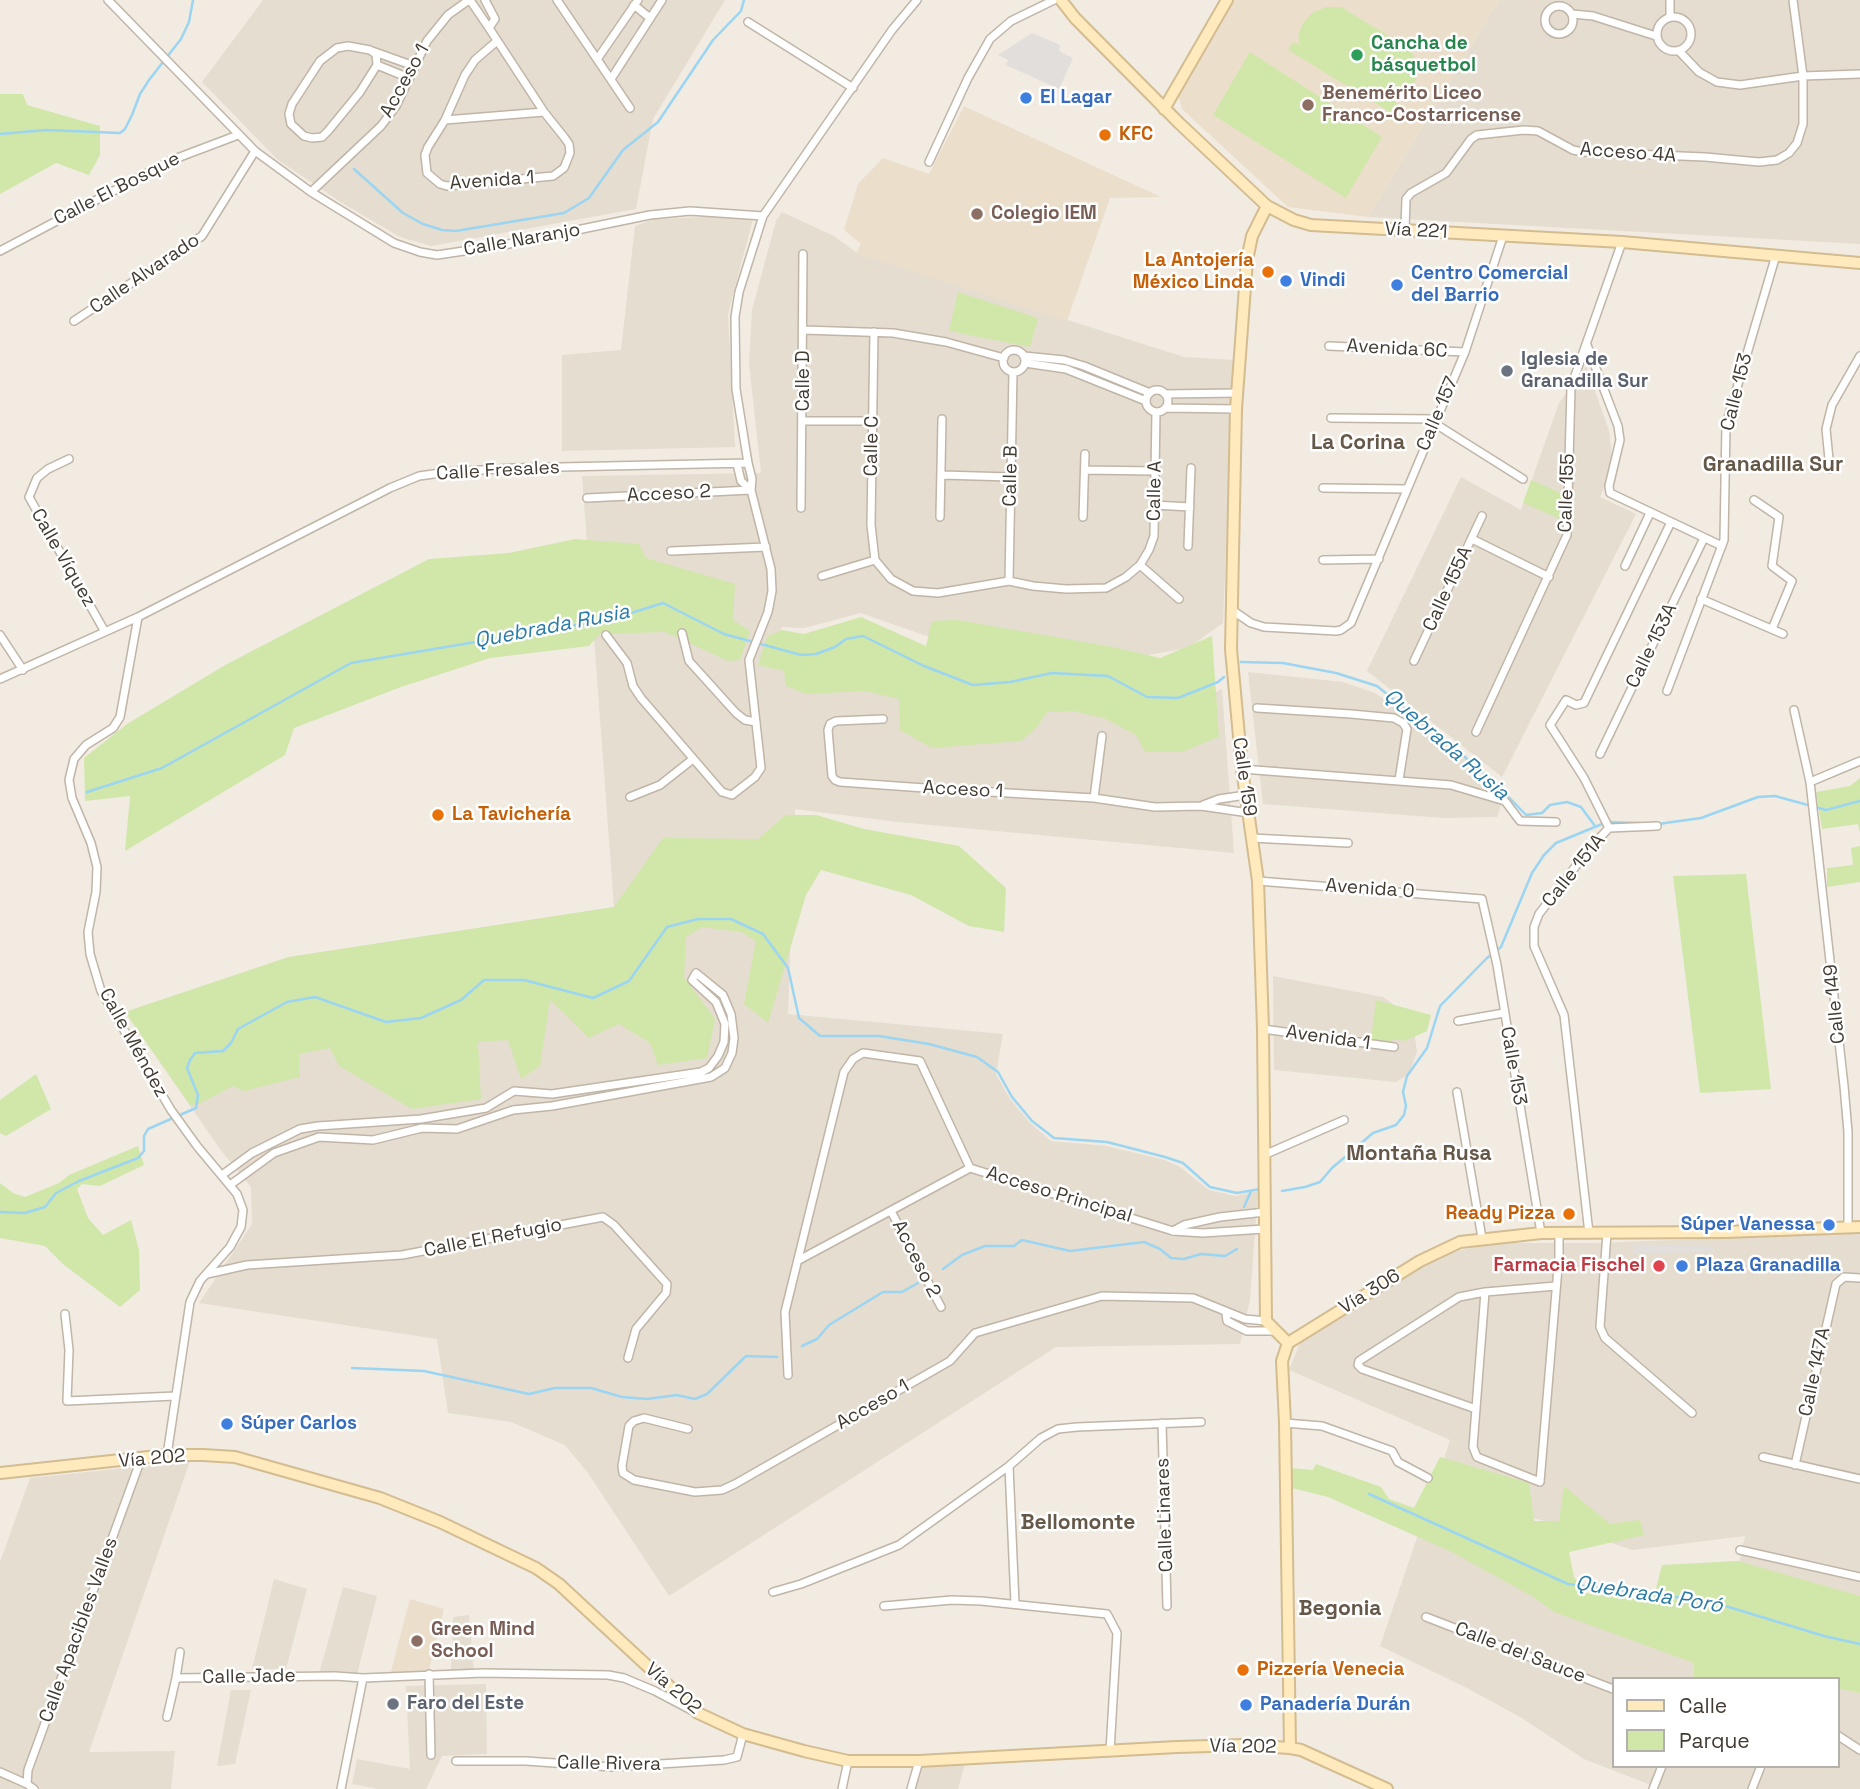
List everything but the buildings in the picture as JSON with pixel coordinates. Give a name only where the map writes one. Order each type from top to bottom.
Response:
[{"type":"main road","name":"Vía 221","points":[[1061,0],[1075,18],[1164,109],[1267,206],[1294,220],[1311,225],[1622,242],[1860,263]]},
{"type":"main road","points":[[1164,109],[1227,0]]},
{"type":"main road","name":"Calle 159","points":[[1266,1321],[1263,1029],[1258,881],[1242,769],[1231,649],[1231,610],[1236,409],[1247,260],[1252,236],[1267,206]]},
{"type":"main road","name":"Vía 306","points":[[1288,1343],[1420,1261],[1460,1242],[1541,1233],[1725,1232],[1860,1227]]},
{"type":"main road","points":[[1266,1321],[1288,1343],[1282,1361],[1286,1423],[1290,1748]]},
{"type":"main road","name":"Vía 202","points":[[0,1473],[167,1455],[235,1457],[380,1498],[536,1568],[559,1584],[698,1713],[743,1734],[848,1761],[919,1761],[1230,1746],[1290,1748],[1301,1750],[1387,1789]]},
{"type":"street","name":"Calle Naranjo","points":[[108,0],[255,151],[311,192],[394,243],[420,252],[437,255],[504,245],[671,213],[717,211],[763,216]]},
{"type":"street","name":"Avenida 1","points":[[470,0],[544,112],[569,144],[568,161],[559,173],[553,176],[447,186],[431,179],[424,164],[428,147],[445,120],[465,75],[475,61],[497,41]]},
{"type":"street","name":"Acceso 1","points":[[311,192],[381,126],[396,106],[427,41],[448,15],[470,0]]},
{"type":"street","name":"Avenida 1","points":[[485,0],[495,19],[489,28]]},
{"type":"street","points":[[557,0],[630,108]]},
{"type":"street","points":[[611,79],[662,0]]},
{"type":"street","points":[[606,635],[627,663],[633,686],[641,698],[722,792],[732,794],[755,777],[761,768],[749,664],[772,591],[766,547],[751,490],[752,480],[736,389],[734,326],[739,292],[763,216],[892,30],[917,0]]},
{"type":"street","points":[[929,162],[974,65],[990,38],[1011,21],[1054,0]]},
{"type":"street","points":[[1670,0],[1670,17]]},
{"type":"street","points":[[1793,0],[1803,76]]},
{"type":"street","points":[[598,58],[636,3],[650,18]]},
{"type":"street","points":[[1572,14],[1572,25],[1565,33],[1554,34],[1545,26],[1545,15],[1552,7],[1563,6],[1572,14],[1592,16],[1656,36],[1664,49],[1679,51],[1699,72],[1717,82],[1740,86],[1803,76],[1860,74]]},
{"type":"street","points":[[1656,36],[1661,22],[1670,17],[1681,18],[1690,27],[1691,38],[1689,44],[1679,51]]},
{"type":"street","points":[[748,22],[853,88]]},
{"type":"street","points":[[370,50],[376,54],[377,65],[360,92],[322,137],[312,138],[295,130],[289,114],[292,104],[320,61],[337,48],[348,46],[370,50],[414,66]]},
{"type":"street","points":[[377,65],[409,78]]},
{"type":"street","name":"Acceso 4A","points":[[1405,230],[1406,199],[1410,193],[1446,173],[1477,135],[1538,131],[1573,150],[1583,152],[1759,162],[1777,160],[1789,153],[1797,143],[1802,124],[1803,76]]},
{"type":"street","points":[[445,120],[544,112]]},
{"type":"street","name":"Calle El Bosque","points":[[0,251],[172,160],[238,135]]},
{"type":"street","name":"Calle Alvarado","points":[[74,321],[202,236],[255,151]]},
{"type":"street","name":"Calle 157","points":[[1231,610],[1251,623],[1264,627],[1336,631],[1346,627],[1355,617],[1465,352],[1503,236]]},
{"type":"street","name":"Calle 155","points":[[1476,732],[1567,535],[1571,387],[1622,242]]},
{"type":"street","name":"Calle D","points":[[801,508],[804,421],[803,254]]},
{"type":"street","name":"Calle 153","points":[[1667,691],[1725,532],[1726,425],[1776,255]]},
{"type":"street","points":[[804,330],[874,332],[946,342],[1003,358]]},
{"type":"street","name":"Calle C","points":[[874,332],[871,524],[875,560]]},
{"type":"street","points":[[1587,344],[1618,426],[1620,440],[1609,490],[1612,496],[1721,546]]},
{"type":"street","name":"Avenida 6C","points":[[1329,346],[1465,352]]},
{"type":"street","points":[[1025,359],[1019,371],[1013,372],[1004,366],[1003,358],[1010,350],[1019,351],[1025,359],[1066,369],[1146,401]]},
{"type":"street","points":[[1830,468],[1825,429],[1832,405],[1860,356]]},
{"type":"street","points":[[1025,359],[1063,360],[1150,393],[1158,390],[1165,394],[1237,393]]},
{"type":"street","name":"Calle B","points":[[1009,581],[1013,372]]},
{"type":"street","points":[[1150,393],[1146,401],[1147,407],[1156,412],[1166,408],[1236,409]]},
{"type":"street","points":[[1165,394],[1168,398],[1166,408]]},
{"type":"street","name":"Calle A","points":[[1140,565],[1154,536],[1156,412]]},
{"type":"street","points":[[1331,418],[1435,421],[1523,480]]},
{"type":"street","points":[[940,517],[942,419]]},
{"type":"street","points":[[804,421],[873,421]]},
{"type":"street","points":[[1083,517],[1085,454]]},
{"type":"street","name":"Calle Víquez","points":[[69,458],[37,478],[29,497],[105,632]]},
{"type":"street","name":"Calle Fresales","points":[[0,679],[138,617],[390,488],[419,476],[514,468],[748,463]]},
{"type":"street","points":[[737,464],[741,481],[751,490]]},
{"type":"street","points":[[1188,546],[1191,468]]},
{"type":"street","points":[[1085,470],[1155,471]]},
{"type":"street","points":[[942,475],[1010,477]]},
{"type":"street","points":[[1323,488],[1407,489]]},
{"type":"street","name":"Acceso 2","points":[[587,498],[751,490]]},
{"type":"street","points":[[1754,500],[1779,517],[1772,566],[1792,581],[1772,629]]},
{"type":"street","points":[[1154,505],[1189,507]]},
{"type":"street","points":[[1625,566],[1650,513]]},
{"type":"street","name":"Calle 155A","points":[[1415,661],[1482,516]]},
{"type":"street","name":"Calle 151A","points":[[1589,1233],[1564,1015],[1534,946],[1534,927],[1539,914],[1609,828],[1584,778],[1550,725],[1566,701],[1576,705],[1584,703],[1671,522]]},
{"type":"street","name":"Calle 153A","points":[[1600,754],[1703,538]]},
{"type":"street","points":[[1472,539],[1549,577]]},
{"type":"street","points":[[671,551],[766,547]]},
{"type":"street","points":[[1322,559],[1379,559]]},
{"type":"street","points":[[822,576],[875,560],[891,579],[913,592],[938,593],[1009,581],[1066,589],[1106,588],[1140,565],[1180,598]]},
{"type":"street","points":[[1701,599],[1783,634]]},
{"type":"street","name":"Calle Méndez","points":[[138,617],[120,717],[113,728],[86,745],[74,759],[69,780],[72,798],[91,843],[97,867],[96,892],[88,932],[90,954],[102,991],[171,1110],[230,1185],[241,1203],[243,1218],[230,1247],[205,1274],[194,1290],[190,1302],[167,1455]]},
{"type":"street","points":[[682,634],[689,661],[736,713],[745,720],[756,722]]},
{"type":"street","points":[[0,635],[23,670]]},
{"type":"street","points":[[1257,708],[1394,718],[1407,729],[1399,780]]},
{"type":"street","name":"Calle 149","points":[[1794,710],[1810,782],[1844,1086],[1848,1226]]},
{"type":"street","name":"Acceso 1","points":[[883,719],[836,721],[830,724],[828,730],[832,776],[835,780],[1094,798],[1155,807],[1201,806],[1249,813]]},
{"type":"street","points":[[1094,798],[1102,736]]},
{"type":"street","points":[[629,797],[660,785],[693,759]]},
{"type":"street","points":[[1810,782],[1860,761]]},
{"type":"street","points":[[1242,769],[1455,786],[1505,801],[1520,821],[1556,822]]},
{"type":"street","name":"Acceso 1","points":[[1201,806],[1219,799],[1246,795]]},
{"type":"street","points":[[1609,828],[1657,826]]},
{"type":"street","points":[[1252,838],[1348,843]]},
{"type":"street","name":"Avenida 0","points":[[1258,881],[1482,899]]},
{"type":"street","name":"Calle 153","points":[[1482,899],[1497,965],[1541,1233]]},
{"type":"street","points":[[222,1175],[252,1153],[300,1129],[421,1119],[486,1108],[514,1091],[534,1095],[552,1094],[709,1069],[724,1042],[725,1024],[716,1002],[692,980],[696,973],[723,995],[731,1014],[734,1038],[732,1053],[725,1068],[711,1077],[552,1106],[513,1110],[457,1129],[422,1128],[373,1139],[319,1137],[274,1153],[230,1185]]},
{"type":"street","points":[[1458,1021],[1504,1013]]},
{"type":"street","name":"Avenida 1","points":[[1263,1029],[1394,1047]]},
{"type":"street","points":[[788,1375],[785,1312],[844,1072],[853,1059],[863,1053],[920,1061],[970,1168]]},
{"type":"street","points":[[1457,1092],[1482,1238]]},
{"type":"street","points":[[1264,1155],[1344,1120]]},
{"type":"street","name":"Acceso Principal","points":[[799,1260],[970,1168],[1173,1231],[1203,1233],[1264,1229]]},
{"type":"street","name":"Acceso 2","points":[[891,1211],[941,1307]]},
{"type":"street","points":[[1173,1231],[1184,1225],[1220,1217],[1265,1212]]},
{"type":"street","name":"Calle El Refugio","points":[[205,1274],[247,1265],[402,1255],[603,1217],[614,1225],[667,1284],[666,1293],[636,1329],[628,1358]]},
{"type":"street","points":[[1607,1233],[1600,1327],[1605,1338],[1692,1413]]},
{"type":"street","points":[[1485,1292],[1474,1447],[1477,1457],[1540,1482],[1559,1234]]},
{"type":"street","name":"Calle 147A","points":[[1795,1465],[1828,1312],[1838,1280],[1848,1276],[1860,1279]]},
{"type":"street","points":[[1476,1409],[1362,1369],[1358,1365],[1362,1359],[1460,1297],[1485,1292],[1556,1286]]},
{"type":"street","name":"Acceso 1","points":[[688,1429],[644,1418],[635,1421],[629,1426],[623,1473],[634,1480],[695,1492],[722,1490],[950,1362],[975,1333],[1102,1296],[1192,1298],[1245,1320],[1266,1321]]},
{"type":"street","name":"Acceso 1","points":[[1226,1313],[1227,1321],[1247,1331],[1277,1331]]},
{"type":"street","points":[[65,1314],[69,1350],[67,1401],[175,1396]]},
{"type":"street","points":[[773,1592],[801,1584],[899,1545],[1009,1466],[1041,1438],[1058,1429],[1201,1422]]},
{"type":"street","name":"Calle Linares","points":[[1162,1423],[1167,1606]]},
{"type":"street","points":[[1286,1423],[1322,1426],[1392,1451],[1398,1462],[1428,1478]]},
{"type":"street","points":[[1763,1457],[1860,1479]]},
{"type":"street","name":"Calle Apacibles Valles","points":[[31,1786],[29,1770],[141,1459]]},
{"type":"street","points":[[1009,1466],[1015,1604]]},
{"type":"street","points":[[1740,1550],[1860,1577]]},
{"type":"street","points":[[884,1606],[952,1600],[1107,1615],[1113,1621],[1117,1633],[1110,1751]]},
{"type":"street","name":"Calle del Sauce","points":[[1426,1617],[1612,1689]]},
{"type":"street","points":[[176,1678],[180,1652]]},
{"type":"street","points":[[429,1674],[431,1755]]},
{"type":"street","name":"Calle Jade","points":[[167,1717],[176,1678],[363,1678],[429,1674],[608,1675],[624,1678],[655,1691],[698,1713]]},
{"type":"street","points":[[341,1789],[363,1678]]},
{"type":"street","name":"Calle Rivera","points":[[456,1761],[526,1761],[612,1767],[724,1760],[737,1757],[743,1734]]},
{"type":"street","points":[[1839,1736],[1860,1750]]},
{"type":"street","points":[[842,1789],[848,1761]]},
{"type":"street","points":[[911,1789],[919,1761]]},
{"type":"street","points":[[1653,1789],[1661,1768]]},
{"type":"street","points":[[1752,1789],[1760,1768]]},
{"type":"street","name":"Calle Apacibles Valles","points":[[0,1772],[31,1786]]},
{"type":"shaded area","points":[[263,0],[725,0],[653,119],[636,209],[431,246],[400,237],[339,201],[278,160],[202,82]]},
{"type":"shaded area","name":"Benemérito Liceo Franco-Costarricense","points":[[1234,0],[1499,0],[1368,217],[1288,207],[1182,109],[1178,94]]},
{"type":"shaded area","points":[[1499,0],[1860,0],[1860,244],[1368,217]]},
{"type":"shaded area","points":[[1032,33],[1060,45],[1059,51],[1073,58],[1059,89],[1006,65],[1008,60],[998,55]]},
{"type":"shaded area","name":"Colegio IEM","points":[[964,106],[1161,197],[1110,198],[1067,321],[856,253],[861,244],[844,230],[858,184],[883,158],[929,174]]},
{"type":"shaded area","points":[[782,212],[834,236],[857,253],[1184,357],[1234,360],[1223,623],[1188,648],[1130,658],[998,661],[861,613],[804,628],[781,627],[784,661],[1181,709],[1222,689],[1234,853],[898,822],[795,809],[788,1014],[1003,1034],[996,1074],[1010,1099],[1030,1123],[1051,1141],[1106,1146],[1165,1160],[1180,1167],[1209,1190],[1236,1196],[1258,1191],[1250,1300],[1240,1344],[1056,1347],[669,1596],[588,1473],[565,1445],[511,1422],[448,1413],[437,1339],[199,1303],[252,1224],[251,1187],[220,1149],[125,1012],[289,957],[614,907],[582,476],[761,473],[749,363],[752,310],[776,221]]},
{"type":"shaded area","points":[[754,215],[728,314],[735,447],[562,451],[562,355],[621,350],[635,226],[654,219]]},
{"type":"shaded area","points":[[1586,366],[1609,430],[1613,466],[1600,497],[1636,514],[1502,777],[1367,671],[1461,477],[1521,510],[1559,403]]},
{"type":"shaded area","points":[[1248,672],[1343,682],[1372,692],[1412,714],[1462,754],[1505,794],[1497,817],[1443,818],[1263,804]]},
{"type":"shaded area","points":[[1273,976],[1383,997],[1394,1005],[1414,1030],[1417,1052],[1409,1074],[1396,1082],[1274,1070]]},
{"type":"shaded area","points":[[1860,1234],[1860,1630],[1731,1598],[1745,1536],[1632,1550],[1570,1528],[1434,1491],[1450,1440],[1289,1370],[1300,1343],[1432,1257],[1492,1243],[1598,1243]]},
{"type":"shaded area","points":[[1633,1245],[1704,1246],[1714,1247],[1714,1251],[1633,1254]]},
{"type":"shaded area","points":[[190,1461],[89,1752],[175,1751],[171,1789],[0,1789],[0,1562],[30,1478]]},
{"type":"shaded area","points":[[1420,1529],[1581,1602],[1860,1665],[1860,1789],[1661,1789],[1584,1759],[1520,1717],[1380,1646]]},
{"type":"shaded area","points":[[274,1579],[307,1589],[286,1669],[252,1669]]},
{"type":"shaded area","points":[[343,1587],[377,1596],[357,1674],[319,1674]]},
{"type":"shaded area","name":"Green Mind School","points":[[410,1599],[444,1609],[428,1674],[390,1675]]},
{"type":"shaded area","points":[[469,1615],[474,1671],[451,1671],[453,1617]]},
{"type":"shaded area","points":[[486,1684],[487,1754],[442,1756],[426,1789],[378,1789],[352,1784],[357,1759],[410,1769],[406,1686]]},
{"type":"shaded area","points":[[231,1690],[251,1690],[235,1764],[217,1766]]},
{"type":"shaded area","points":[[965,1764],[958,1789],[907,1789],[914,1767]]},
{"type":"green space","points":[[1326,7],[1341,7],[1410,49],[1417,64],[1416,79],[1411,88],[1395,102],[1400,107],[1395,115],[1288,50],[1293,42],[1300,45],[1298,37],[1303,23],[1312,13]]},
{"type":"green space","points":[[1250,52],[1382,137],[1346,198],[1213,115]]},
{"type":"green space","points":[[0,94],[23,94],[27,105],[100,126],[100,155],[89,175],[56,163],[0,194]]},
{"type":"green space","points":[[958,292],[1038,318],[1030,347],[949,331]]},
{"type":"green space","points":[[1531,480],[1565,495],[1565,521],[1523,503]]},
{"type":"green space","points":[[575,539],[639,544],[646,558],[735,584],[733,620],[750,631],[740,660],[728,661],[665,632],[600,634],[589,646],[490,658],[401,687],[294,728],[285,755],[125,851],[130,796],[85,801],[84,758],[127,724],[227,664],[429,559],[509,553]]},
{"type":"green space","points":[[861,617],[926,646],[932,621],[957,620],[1113,647],[1160,658],[1212,636],[1219,737],[1182,752],[1145,752],[1136,735],[1104,718],[1073,711],[1047,712],[1037,727],[1021,741],[932,748],[900,730],[899,699],[865,691],[806,694],[786,686],[784,671],[758,665],[767,637],[782,630],[804,634]]},
{"type":"green space","points":[[1860,778],[1860,833],[1858,824],[1822,829],[1816,792],[1850,786]]},
{"type":"green space","points":[[786,815],[816,815],[864,829],[959,846],[1006,888],[1004,932],[969,926],[911,895],[821,870],[806,895],[768,1023],[744,1004],[756,941],[741,932],[702,927],[686,937],[684,977],[715,1019],[707,1058],[658,1065],[650,1043],[619,1024],[589,1038],[550,1000],[540,1066],[521,1079],[508,1040],[478,1042],[481,1099],[412,1109],[339,1066],[330,1048],[299,1054],[300,1077],[244,1091],[233,1086],[199,1104],[190,1105],[125,1012],[289,957],[614,907],[663,838],[758,839]]},
{"type":"green space","points":[[1860,846],[1860,882],[1827,887],[1827,868],[1853,865],[1851,848]]},
{"type":"green space","points":[[1746,874],[1771,1089],[1700,1093],[1673,876]]},
{"type":"green space","points":[[1376,1000],[1431,1015],[1427,1031],[1405,1041],[1371,1039]]},
{"type":"green space","points":[[36,1074],[51,1109],[6,1136],[0,1133],[0,1100]]},
{"type":"green space","points":[[138,1146],[144,1165],[100,1186],[82,1184],[77,1189],[88,1218],[103,1235],[131,1220],[139,1250],[140,1290],[120,1307],[64,1265],[45,1246],[0,1238],[0,1183],[13,1193],[25,1197]]},
{"type":"green space","points":[[1440,1457],[1529,1483],[1534,1521],[1559,1521],[1564,1486],[1610,1524],[1640,1520],[1644,1535],[1569,1552],[1574,1577],[1586,1593],[1653,1601],[1662,1565],[1738,1561],[1860,1596],[1860,1693],[1839,1688],[1839,1677],[1694,1677],[1694,1663],[1554,1612],[1535,1598],[1452,1552],[1328,1497],[1288,1487],[1290,1468],[1313,1470],[1316,1464],[1381,1487],[1389,1499],[1414,1508]]},
{"type":"waterway","points":[[0,134],[46,130],[120,133],[125,129],[149,80],[181,39],[189,22],[193,0]]},
{"type":"waterway","points":[[354,169],[403,213],[442,230],[456,231],[564,213],[589,198],[623,150],[658,122],[713,40],[741,11],[744,0]]},
{"type":"waterway","name":"Quebrada Rusia","points":[[87,792],[162,768],[351,663],[612,619],[663,603],[724,634],[801,655],[816,654],[835,647],[846,639],[863,636],[924,666],[973,685],[1010,682],[1052,673],[1108,676],[1147,697],[1178,698],[1224,677]]},
{"type":"waterway","name":"Quebrada Rusia","points":[[1241,662],[1283,663],[1336,673],[1377,686],[1457,750],[1526,815],[1542,813],[1550,805],[1567,802],[1581,807],[1595,826]]},
{"type":"waterway","points":[[1658,824],[1701,818],[1758,797],[1775,796],[1826,810],[1860,801]]},
{"type":"waterway","points":[[1282,1191],[1320,1182],[1332,1168],[1373,1133],[1396,1125],[1404,1115],[1406,1106],[1403,1092],[1407,1076],[1427,1048],[1440,1006],[1501,947],[1532,873],[1544,855],[1556,843],[1607,822],[1640,823]]},
{"type":"waterway","points":[[0,1212],[25,1213],[45,1207],[56,1193],[138,1158],[144,1151],[144,1136],[148,1129],[196,1108],[198,1095],[187,1068],[195,1053],[223,1051],[231,1043],[238,1029],[287,1002],[315,997],[386,1022],[421,1018],[461,1000],[484,980],[524,980],[593,998],[629,981],[667,927],[698,919],[731,919],[763,934],[788,968],[799,1018],[820,1036],[879,1036],[929,1044],[977,1057],[998,1072],[1012,1097],[1032,1121],[1054,1138],[1107,1142],[1165,1157],[1183,1163],[1210,1187],[1237,1193],[1260,1189]]},
{"type":"waterway","points":[[1244,1207],[1251,1191]]},
{"type":"waterway","points":[[943,1269],[962,1255],[985,1246],[1014,1246],[1022,1240],[1070,1251],[1144,1242],[1160,1249],[1171,1258],[1184,1259],[1201,1254],[1225,1256],[1237,1249]]},
{"type":"waterway","points":[[802,1346],[817,1339],[829,1325],[883,1292],[902,1292],[918,1283]]},
{"type":"waterway","points":[[352,1368],[424,1371],[529,1394],[555,1388],[591,1388],[622,1397],[647,1399],[677,1395],[695,1399],[707,1394],[746,1356],[777,1357]]},
{"type":"waterway","name":"Quebrada Poró","points":[[1369,1494],[1568,1584],[1709,1601],[1824,1636],[1860,1644]]},
{"type":"place","name":"Cancha de básquetbol","points":[[1357,55]]},
{"type":"place","name":"El Lagar","points":[[1026,98]]},
{"type":"place","name":"Benemérito Liceo Franco-Costarricense","points":[[1308,105]]},
{"type":"place","name":"KFC","points":[[1105,135]]},
{"type":"place","name":"Colegio IEM","points":[[977,214]]},
{"type":"place","name":"La Antojería México Linda","points":[[1268,272]]},
{"type":"place","name":"Vindi","points":[[1286,281]]},
{"type":"place","name":"Centro Comercial del Barrio","points":[[1397,285]]},
{"type":"place","name":"Iglesia de Granadilla Sur","points":[[1507,371]]},
{"type":"place","name":"La Tavichería","points":[[438,815]]},
{"type":"place","name":"Ready Pizza","points":[[1569,1214]]},
{"type":"place","name":"Súper Vanessa","points":[[1829,1225]]},
{"type":"place","name":"Farmacia Fischel","points":[[1659,1266]]},
{"type":"place","name":"Plaza Granadilla","points":[[1682,1266]]},
{"type":"place","name":"Súper Carlos","points":[[227,1424]]},
{"type":"place","name":"Green Mind School","points":[[417,1641]]},
{"type":"place","name":"Pizzería Venecia","points":[[1243,1670]]},
{"type":"place","name":"Faro del Este","points":[[393,1704]]},
{"type":"place","name":"Panadería Durán","points":[[1246,1705]]},
{"type":"district","name":"La Corina","points":[[1358,443]]},
{"type":"district","name":"Granadilla Sur","points":[[1773,465]]},
{"type":"district","name":"Montaña Rusa","points":[[1419,1154]]},
{"type":"district","name":"Bellomonte","points":[[1078,1523]]},
{"type":"district","name":"Begonia","points":[[1340,1609]]}]
